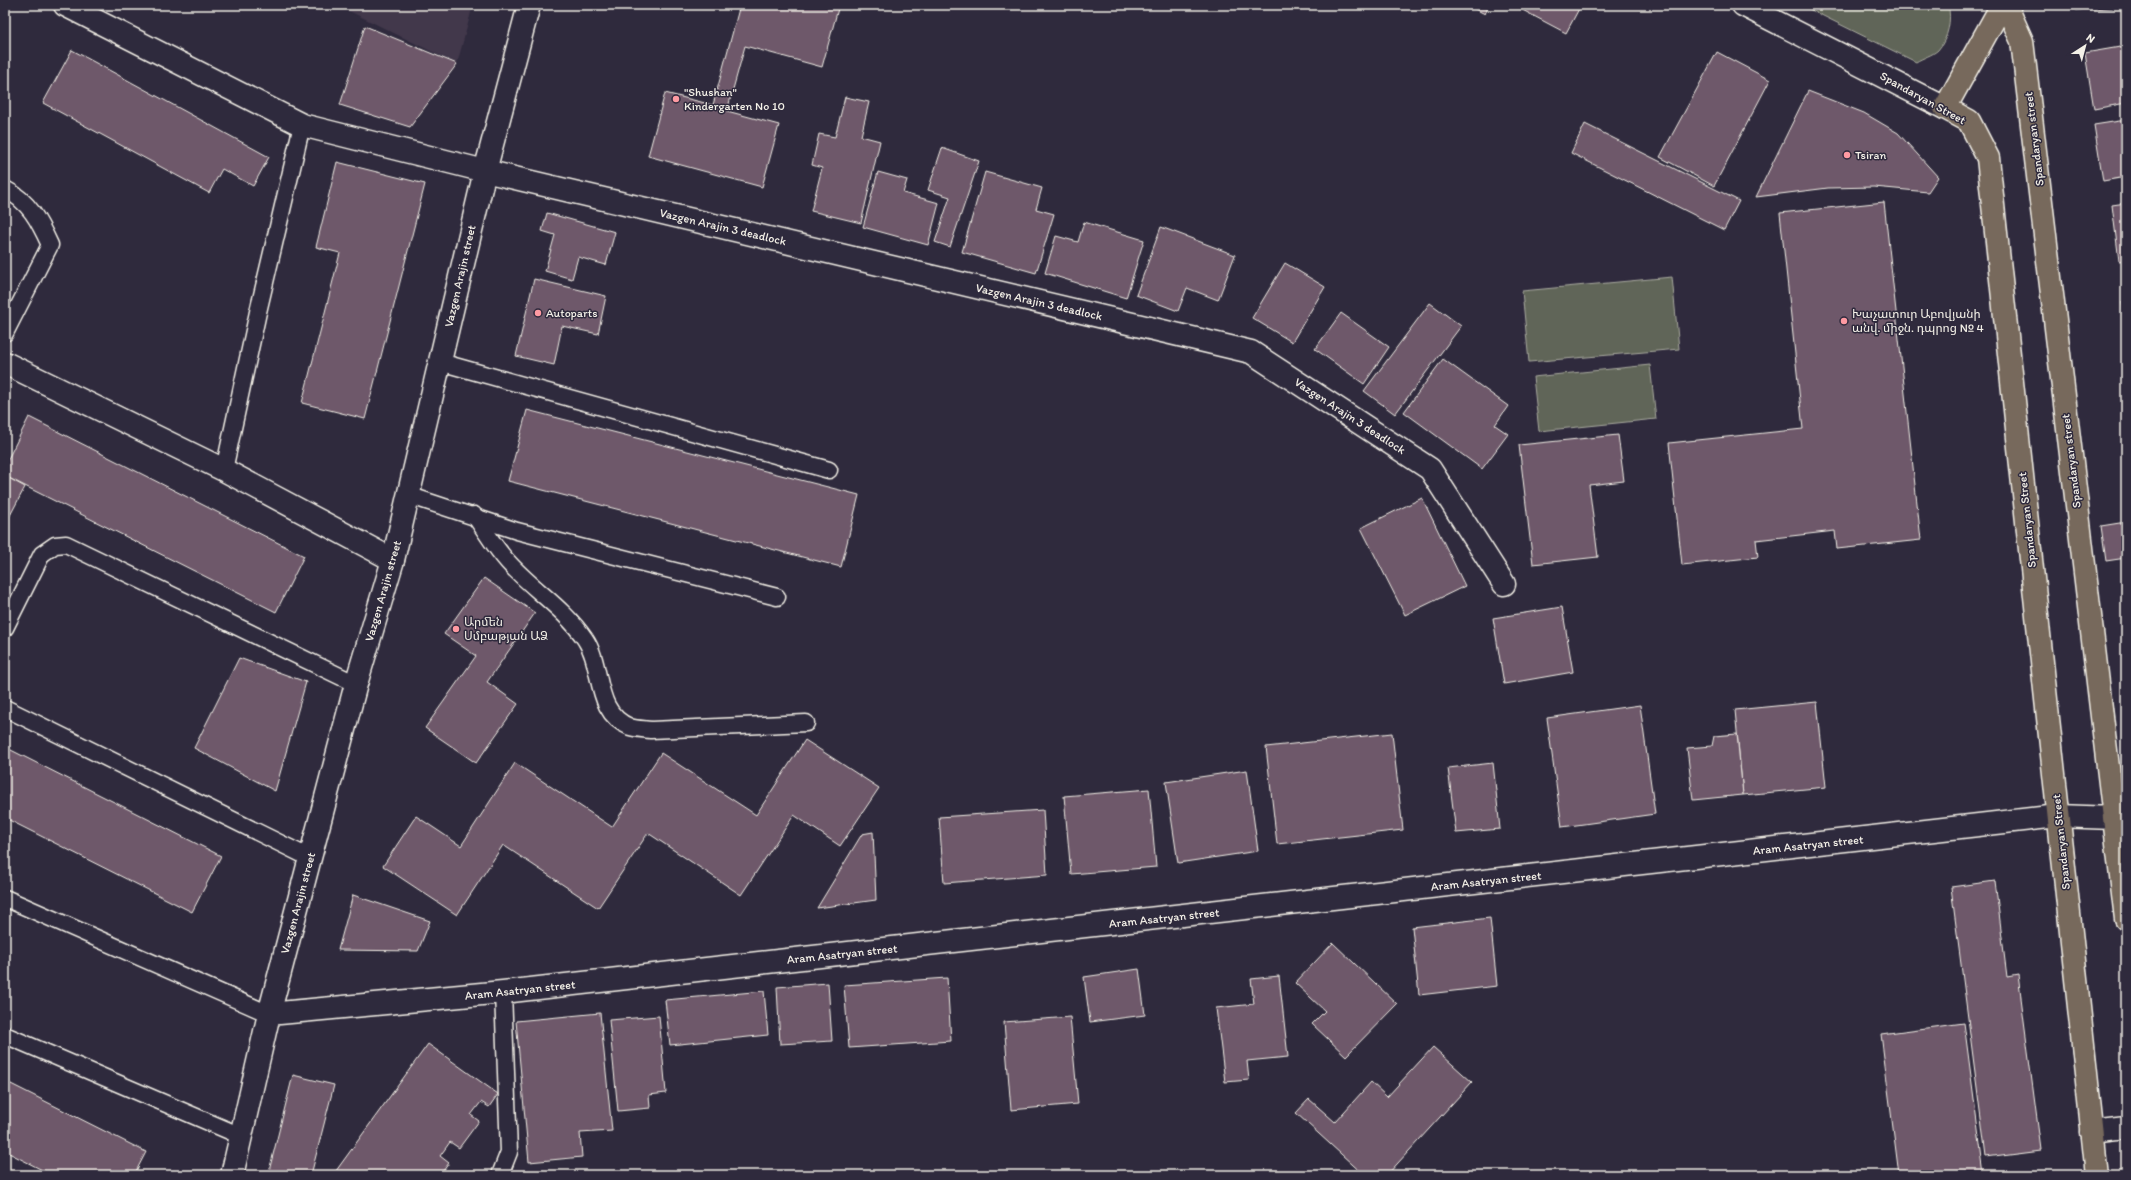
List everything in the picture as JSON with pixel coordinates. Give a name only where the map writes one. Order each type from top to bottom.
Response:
[{"type":"main road","points":[[1945,108],[2002,5]]},
{"type":"main road","name":"Spandaryan street","points":[[2006,5],[2022,41],[2119,817],[2126,919]]},
{"type":"main road","name":"Spandaryan Street","points":[[1945,108],[1969,122],[1988,158],[2092,1132],[2098,1175]]},
{"type":"street","name":"Vazgen Arajin 3 deadlock","points":[[65,5],[302,125],[485,171],[1251,352],[1430,469],[1504,584]]},
{"type":"street","name":"Vazgen Arajin street","points":[[232,1175],[269,1014],[356,684],[393,560],[485,171],[529,5]]},
{"type":"street","name":"Spandaryan Street","points":[[1743,5],[1945,108]]},
{"type":"street","points":[[5,363],[224,470],[393,560]]},
{"type":"street","name":"Aram Asatryan street","points":[[269,1014],[503,992],[2058,816],[2119,817]]},
{"type":"street","points":[[2092,1132],[2126,1128]]},
{"type":"lane","points":[[224,470],[258,312],[302,125]]},
{"type":"lane","points":[[5,189],[17,195],[37,217],[50,245],[5,333]]},
{"type":"lane","points":[[440,362],[829,470]]},
{"type":"lane","points":[[408,495],[474,515],[517,531],[777,597]]},
{"type":"lane","points":[[474,515],[508,562],[558,607],[585,640],[596,667],[604,701],[612,716],[630,727],[651,730],[806,722]]},
{"type":"lane","points":[[5,628],[42,554],[55,545],[66,544],[356,684]]},
{"type":"lane","points":[[5,708],[310,858]]},
{"type":"lane","points":[[5,898],[269,1014]]},
{"type":"lane","points":[[500,1175],[509,1152],[503,992]]},
{"type":"lane","points":[[5,1035],[241,1136]]},
{"type":"shaded area","points":[[337,5],[473,5],[457,64]]},
{"type":"green space","points":[[1801,5],[1948,5],[1950,16],[1947,35],[1938,50],[1916,62]]},
{"type":"green space","points":[[1672,277],[1679,349],[1529,362],[1522,291]]},
{"type":"green space","points":[[1650,365],[1656,419],[1539,431],[1533,377]]},
{"type":"building","name":"\"Shushan\" Kindergarten No 10","points":[[740,5],[839,5],[822,67],[745,46],[727,111],[779,125],[762,187],[648,156],[665,93],[713,105]]},
{"type":"building","points":[[1467,5],[1489,5],[1485,14]]},
{"type":"building","points":[[1513,5],[1581,5],[1566,33]]},
{"type":"building","points":[[2076,5],[2121,5],[2121,7],[2076,10]]},
{"type":"building","points":[[365,26],[457,64],[410,127],[340,105]]},
{"type":"building","points":[[2126,46],[2126,103],[2094,109],[2085,53]]},
{"type":"building","points":[[72,50],[269,157],[253,186],[222,169],[209,193],[43,103]]},
{"type":"building","points":[[1717,52],[1770,80],[1714,186],[1660,157]]},
{"type":"building","name":"Tsiran","points":[[1808,91],[1864,113],[1898,133],[1938,177],[1928,192],[1874,187],[1828,188],[1756,197]]},
{"type":"building","points":[[845,97],[869,102],[861,136],[880,141],[861,223],[811,211],[822,168],[812,165],[819,134],[835,137]]},
{"type":"building","points":[[2126,120],[2126,177],[2103,181],[2094,125]]},
{"type":"building","points":[[1585,124],[1739,201],[1724,230],[1571,153]]},
{"type":"building","points":[[942,148],[979,161],[950,247],[935,242],[950,197],[928,190]]},
{"type":"building","points":[[337,162],[425,184],[365,419],[302,403],[340,253],[316,247]]},
{"type":"building","points":[[878,172],[907,180],[903,193],[939,203],[928,245],[863,227]]},
{"type":"building","points":[[985,172],[1042,188],[1036,209],[1054,214],[1036,273],[962,252]]},
{"type":"building","name":"Խաչատուր Աբովյանի անվ. միջն. դպրոց № 4","points":[[1884,202],[1921,540],[1837,549],[1835,531],[1756,540],[1758,557],[1682,565],[1669,443],[1803,429],[1780,213]]},
{"type":"building","points":[[2126,203],[2126,260],[2119,261],[2112,205]]},
{"type":"building","points":[[547,213],[615,232],[606,265],[578,257],[572,279],[545,271],[555,235],[542,231]]},
{"type":"building","points":[[1084,222],[1144,240],[1126,298],[1045,273],[1056,236],[1078,242]]},
{"type":"building","points":[[1161,227],[1235,255],[1218,300],[1187,288],[1178,311],[1136,295]]},
{"type":"building","points":[[1285,263],[1325,287],[1292,342],[1252,318]]},
{"type":"building","points":[[534,279],[606,296],[598,334],[562,326],[554,365],[516,356]]},
{"type":"building","points":[[2126,301],[2126,340],[2122,302]]},
{"type":"building","points":[[1430,303],[1461,326],[1395,414],[1364,391]]},
{"type":"building","points":[[1341,313],[1389,347],[1364,384],[1315,349]]},
{"type":"building","points":[[1443,359],[1508,406],[1495,425],[1508,434],[1482,469],[1404,412]]},
{"type":"building","points":[[527,410],[859,495],[841,567],[508,481]]},
{"type":"building","points":[[29,417],[304,556],[276,612],[5,476],[5,465]]},
{"type":"building","points":[[1618,435],[1624,481],[1589,485],[1598,557],[1533,564],[1519,445]]},
{"type":"building","points":[[5,476],[25,487],[5,525]]},
{"type":"building","points":[[1422,498],[1465,586],[1405,615],[1361,528]]},
{"type":"building","points":[[2126,522],[2126,558],[2106,561],[2101,526]]},
{"type":"building","points":[[484,578],[535,613],[487,682],[518,704],[476,763],[425,728],[476,656],[444,634]]},
{"type":"building","points":[[1562,607],[1573,672],[1504,684],[1493,618]]},
{"type":"building","points":[[239,658],[306,682],[275,791],[194,748]]},
{"type":"building","points":[[1817,702],[1826,787],[1743,795],[1735,710]]},
{"type":"building","points":[[1640,705],[1655,814],[1562,827],[1547,718]]},
{"type":"building","points":[[1392,733],[1403,830],[1277,844],[1266,747]]},
{"type":"building","points":[[1737,734],[1743,795],[1693,800],[1687,748],[1712,746],[1714,736]]},
{"type":"building","points":[[805,740],[879,788],[840,846],[794,815],[741,895],[648,833],[598,908],[503,845],[457,915],[383,866],[416,816],[461,846],[515,763],[612,827],[661,753],[756,815]]},
{"type":"building","points":[[5,747],[221,856],[192,912],[5,818]]},
{"type":"building","points":[[1493,763],[1500,829],[1456,833],[1448,768]]},
{"type":"building","points":[[1247,770],[1258,851],[1178,863],[1166,782]]},
{"type":"building","points":[[1149,789],[1156,867],[1071,874],[1064,796]]},
{"type":"building","points":[[1043,810],[1047,875],[944,883],[939,817]]},
{"type":"building","points":[[873,832],[876,900],[817,908],[862,834]]},
{"type":"building","points":[[1995,881],[2007,977],[2018,975],[2041,1150],[1986,1157],[1951,887]]},
{"type":"building","points":[[353,895],[430,921],[418,951],[338,950]]},
{"type":"building","points":[[1490,918],[1497,986],[1419,995],[1412,927]]},
{"type":"building","points":[[1333,943],[1397,1004],[1346,1056],[1312,1024],[1325,1011],[1295,983]]},
{"type":"building","points":[[1139,969],[1145,1015],[1090,1022],[1084,977]]},
{"type":"building","points":[[1279,976],[1288,1057],[1247,1061],[1249,1080],[1225,1082],[1216,1008],[1254,1004],[1251,979]]},
{"type":"building","points":[[947,978],[951,1041],[849,1048],[844,985]]},
{"type":"building","points":[[828,983],[832,1041],[780,1044],[777,987]]},
{"type":"building","points":[[764,991],[768,1035],[670,1045],[665,1000]]},
{"type":"building","points":[[600,1013],[612,1131],[580,1133],[582,1157],[529,1162],[516,1021]]},
{"type":"building","points":[[659,1016],[666,1093],[649,1095],[650,1108],[618,1111],[609,1020]]},
{"type":"building","points":[[1070,1017],[1078,1104],[1011,1110],[1004,1022]]},
{"type":"building","points":[[1964,1023],[1984,1175],[1899,1175],[1881,1034]]},
{"type":"building","points":[[428,1044],[498,1094],[489,1107],[481,1102],[471,1115],[479,1121],[459,1148],[450,1142],[440,1156],[449,1163],[440,1175],[333,1175]]},
{"type":"building","points":[[1433,1047],[1472,1082],[1387,1175],[1364,1175],[1296,1113],[1309,1099],[1335,1122],[1371,1082],[1387,1097]]},
{"type":"building","points":[[293,1075],[334,1085],[311,1175],[268,1175]]},
{"type":"building","points":[[5,1081],[146,1152],[134,1175],[52,1175],[5,1151]]},
{"type":"place","name":"\"Shushan\" Kindergarten No 10","points":[[676,99]]},
{"type":"place","name":"Tsiran","points":[[1847,155]]},
{"type":"place","name":"Autoparts","points":[[538,313]]},
{"type":"place","name":"Խաչատուր Աբովյանի անվ. միջն. դպրոց № 4","points":[[1844,321]]},
{"type":"place","name":"Արմեն Սմբաթյան ԱՁ","points":[[456,629]]}]
